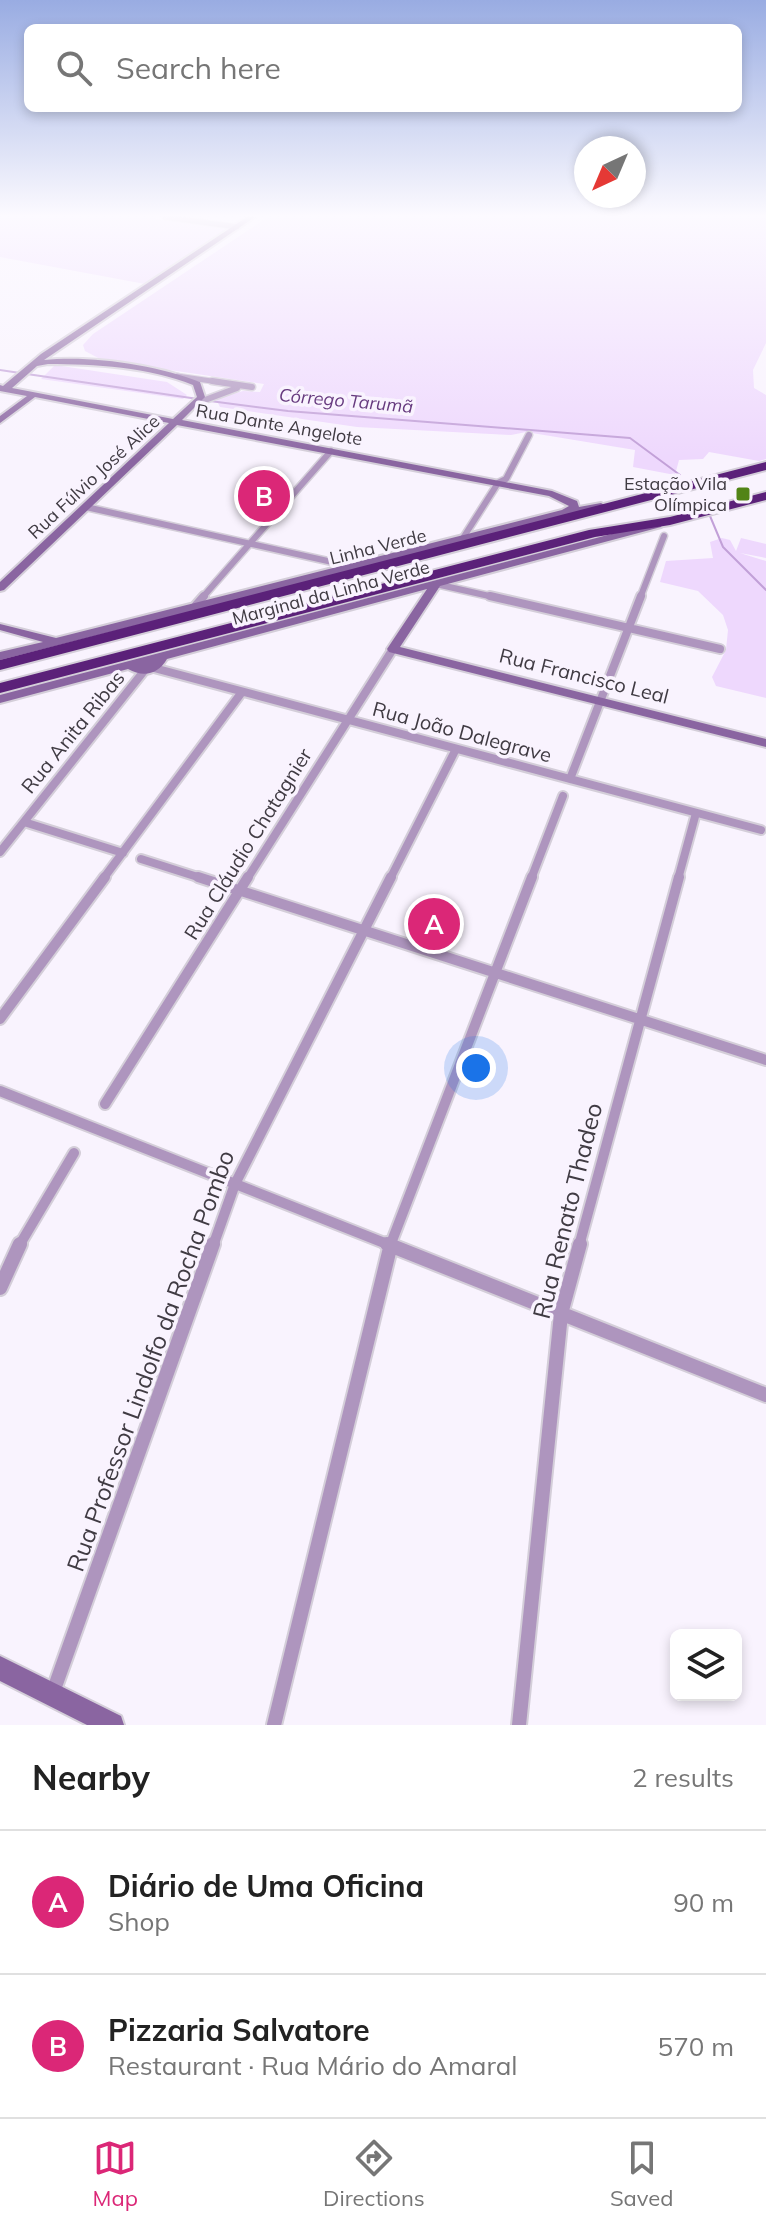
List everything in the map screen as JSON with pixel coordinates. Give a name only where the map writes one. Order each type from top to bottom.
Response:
[{"type":"highway","name":"Linha Verde","points":[[0,665],[766,466]]},
{"type":"highway","name":"Linha Verde","points":[[0,688],[582,536],[670,521],[766,496]]},
{"type":"highway","points":[[103,629],[168,622]]},
{"type":"main road","points":[[2,388],[136,298]]},
{"type":"main road","points":[[112,367],[86,359],[76,348],[86,335],[141,298]]},
{"type":"main road","points":[[30,371],[52,360],[173,375],[197,384],[202,399]]},
{"type":"main road","name":"Rua Dante Angelote","points":[[2,388],[32,391],[176,423],[552,494],[619,503]]},
{"type":"main road","points":[[0,420],[32,391]]},
{"type":"main road","name":"Rua Fúlvio José Alice","points":[[0,588],[202,399]]},
{"type":"main road","points":[[552,494],[572,501],[575,506],[558,514]]},
{"type":"main road","name":"Marginal da Linha Verde","points":[[0,656],[558,514],[644,498]]},
{"type":"main road","name":"Marginal da Linha Verde","points":[[0,699],[436,584],[457,584],[670,521]]},
{"type":"main road","points":[[0,577],[44,535],[70,522]]},
{"type":"main road","points":[[0,596],[61,538],[70,522]]},
{"type":"main road","name":"Rua Cláudio Chatagnier","points":[[393,649],[436,584]]},
{"type":"main road","points":[[411,591],[419,595],[421,604]]},
{"type":"main road","points":[[0,627],[56,642]]},
{"type":"main road","name":"Rua Francisco Leal","points":[[393,649],[766,743]]},
{"type":"main road","points":[[129,664],[149,670],[163,655]]},
{"type":"main road","points":[[0,1668],[112,1725]]},
{"type":"street","points":[[173,375],[252,387],[227,390],[202,399]]},
{"type":"street","points":[[463,538],[498,483],[506,479],[529,435]]},
{"type":"street","points":[[196,605],[331,451]]},
{"type":"street","points":[[86,507],[350,566]]},
{"type":"street","points":[[570,779],[664,536]]},
{"type":"street","points":[[457,584],[720,649]]},
{"type":"street","name":"Rua Cláudio Chatagnier","points":[[105,1104],[393,649]]},
{"type":"street","name":"Rua João Dalegrave","points":[[149,670],[761,830]]},
{"type":"street","name":"Rua Anita Ribas","points":[[0,852],[149,670]]},
{"type":"street","points":[[0,1019],[242,692]]},
{"type":"street","name":"Rua Professor Lindolfo da Rocha Pombo","points":[[52,1695],[235,1184],[456,749]]},
{"type":"street","points":[[274,1725],[390,1246],[563,796]]},
{"type":"street","name":"Rua Renato Thadeo","points":[[519,1725],[561,1314],[696,813]]},
{"type":"street","points":[[24,822],[123,853]]},
{"type":"street","points":[[141,859],[766,1060]]},
{"type":"street","points":[[0,1091],[766,1395]]},
{"type":"street","points":[[0,1288],[5,1260],[74,1153]]},
{"type":"shaded area","points":[[148,298],[766,298],[766,343],[753,370],[754,388],[766,395],[766,459],[759,461],[709,452],[703,459],[679,460],[675,475],[633,467],[635,450],[526,432],[511,435],[357,427],[220,407],[216,399],[243,391],[260,392],[264,384],[102,360],[85,351],[83,345],[93,334]]},
{"type":"shaded area","points":[[55,365],[167,382],[187,395],[183,399],[41,379]]},
{"type":"shaded area","points":[[722,538],[730,540],[736,551],[741,538],[766,544],[766,558],[740,553],[766,561],[766,698],[716,686],[712,677],[726,650],[728,630],[723,615],[698,591],[660,582],[666,561],[713,558],[710,542]]},
{"type":"waterway","name":"Córrego Tarumã","points":[[0,370],[20,373]]},
{"type":"waterway","name":"Córrego Tarumã","points":[[27,374],[198,399]]},
{"type":"waterway","name":"Córrego Tarumã","points":[[210,401],[288,411],[630,438],[680,475]]},
{"type":"waterway","name":"Córrego Tarumã","points":[[710,516],[723,547],[766,590]]},
{"type":"place","name":"Estação Vila Olímpica","points":[[743,494]]},
{"type":"place","name":"Pizzaria Salvatore","points":[[264,496]]},
{"type":"place","name":"Diário de Uma Oficina","points":[[434,924]]}]
